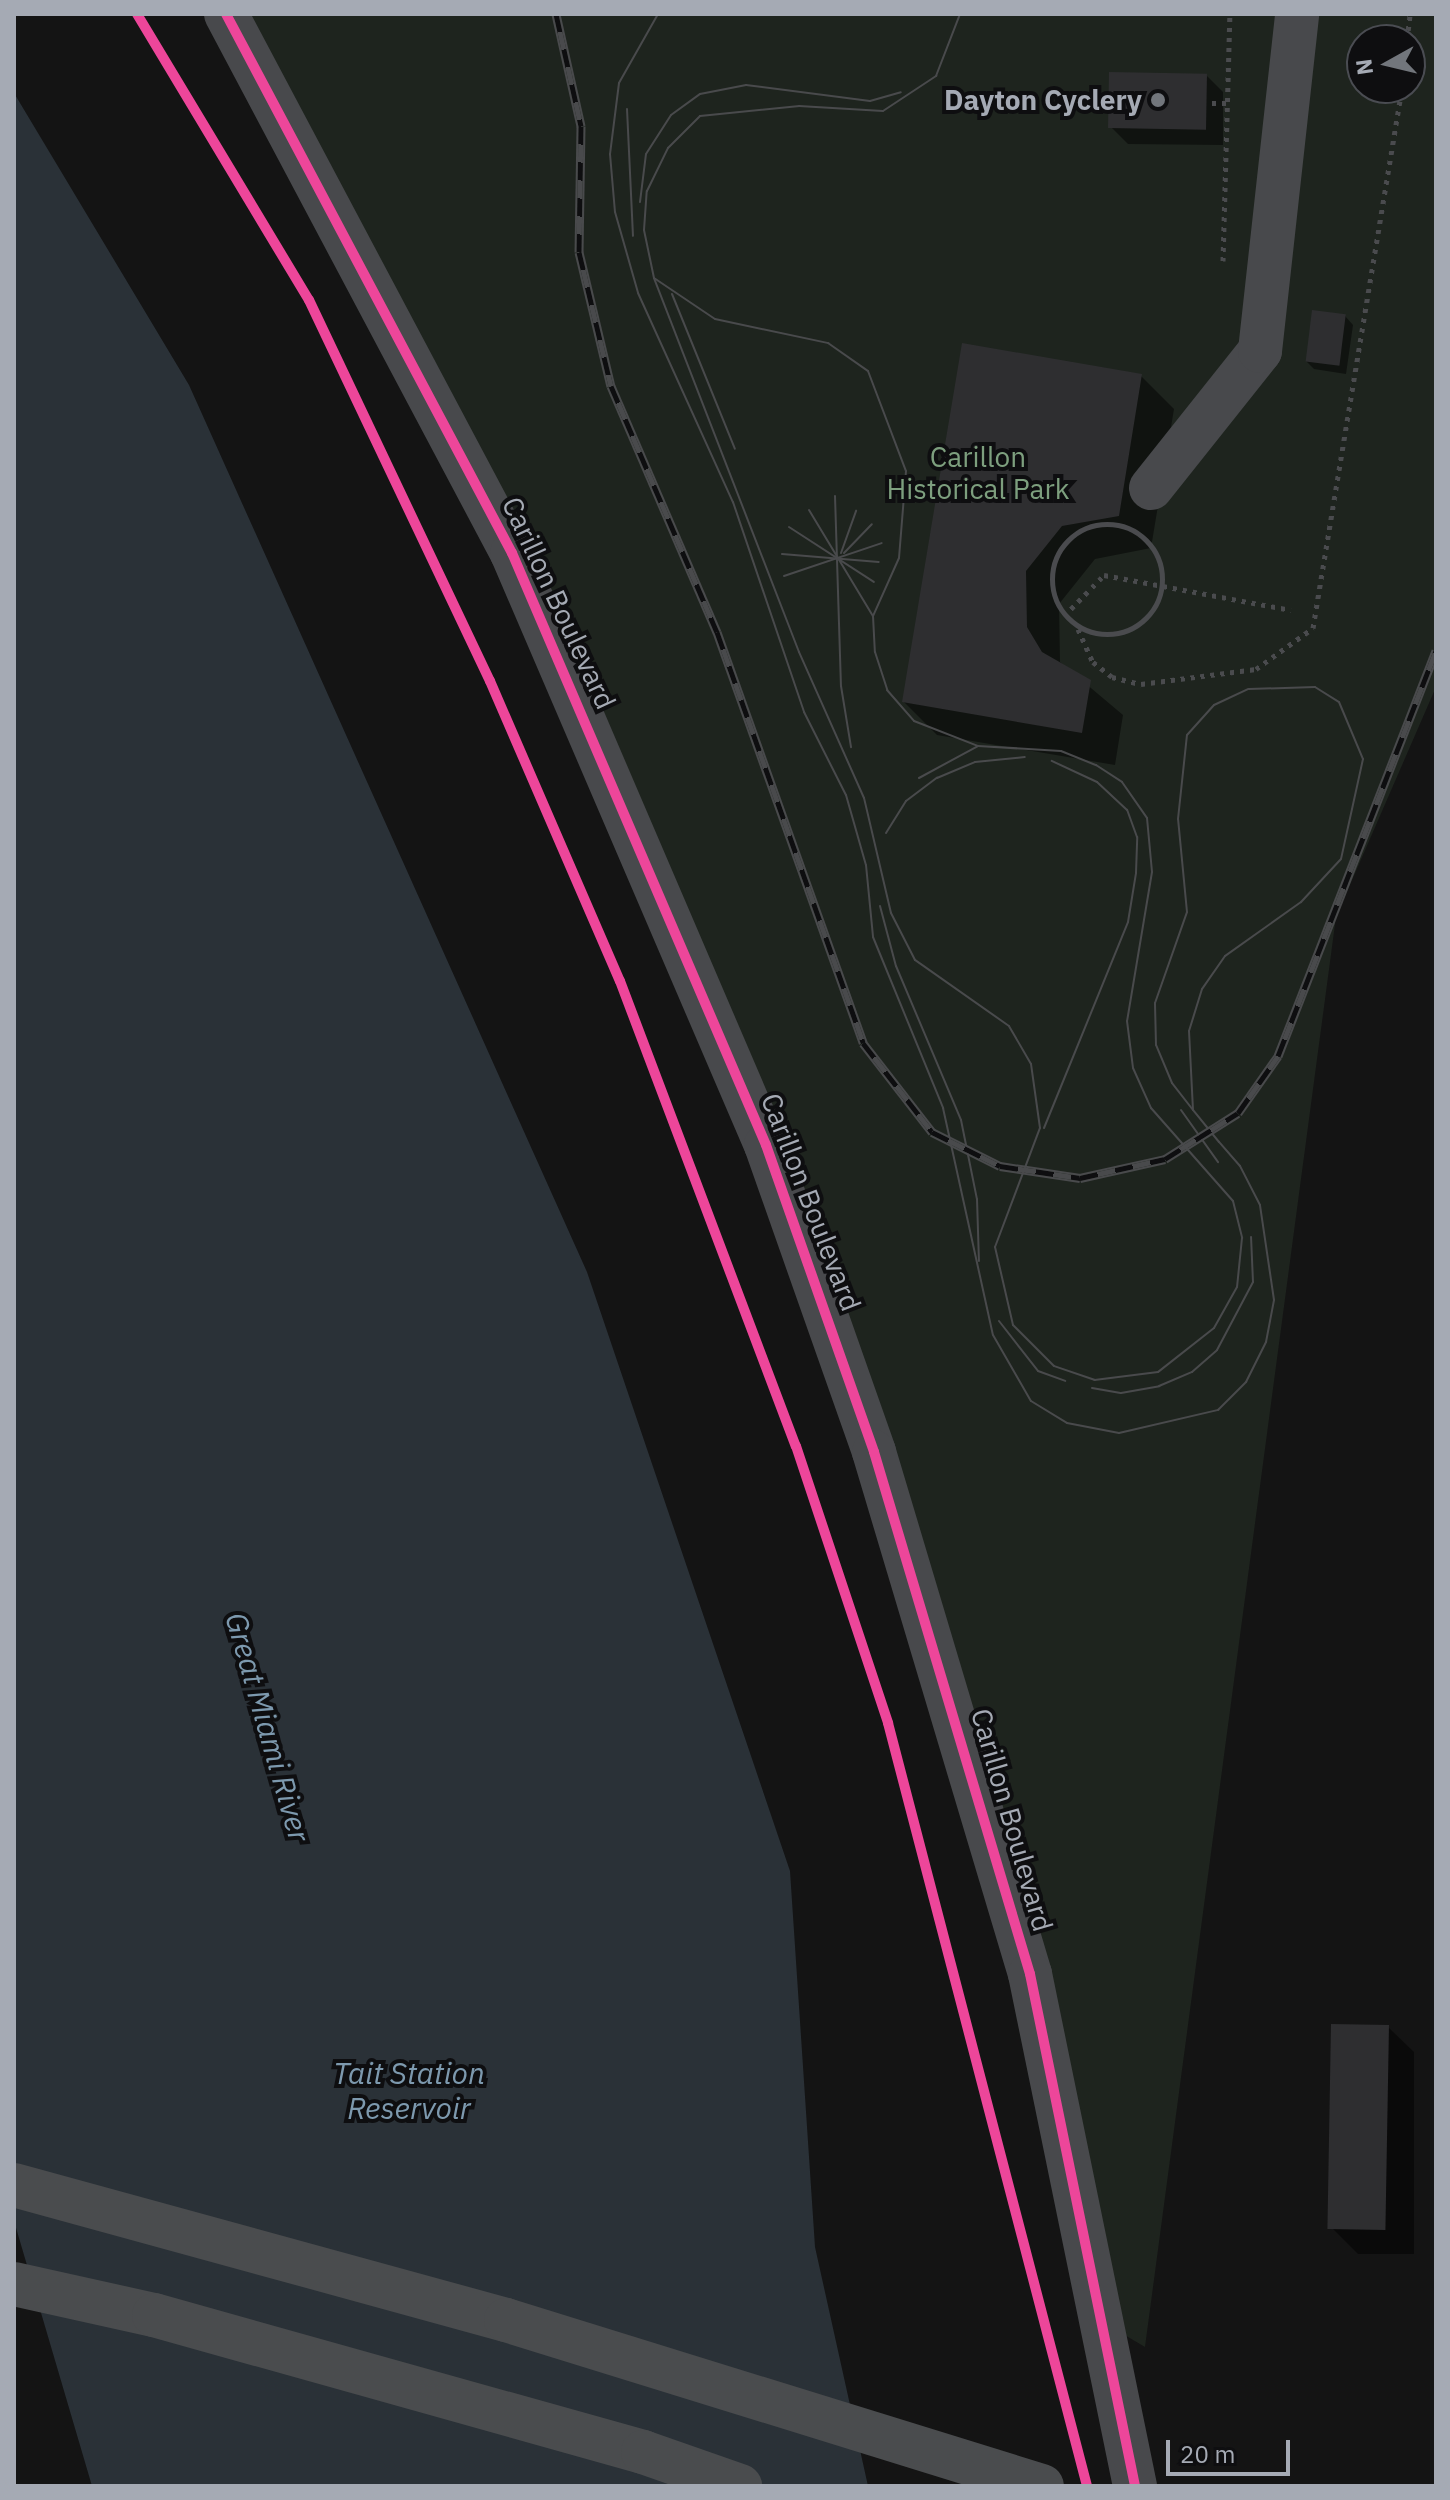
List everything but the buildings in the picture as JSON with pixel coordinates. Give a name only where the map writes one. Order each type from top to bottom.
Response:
[{"type":"highway","points":[[14,2185],[506,2320],[1042,2486]]},
{"type":"highway","points":[[14,2284],[185,2323],[643,2452],[740,2486]]},
{"type":"street","name":"Carillon Boulevard","points":[[226,14],[512,553],[771,1159],[874,1452],[1030,1974],[1135,2486]]},
{"type":"street","points":[[1151,488],[1260,351],[1297,14]]},
{"type":"path","points":[[1223,273],[1230,14]]},
{"type":"path","points":[[1212,103],[1228,103]]},
{"type":"path","points":[[1078,629],[1124,627],[1158,601],[1167,575],[1158,549],[1129,526],[1095,528],[1055,556],[1049,575],[1064,616],[1078,629],[1093,662],[1112,677],[1141,684],[1256,669],[1313,628],[1399,104]]},
{"type":"path","points":[[1129,526],[1151,488]]},
{"type":"path","points":[[1064,616],[1104,575],[1291,610]]},
{"type":"green space","name":"Carillon Historical Park","points":[[226,14],[1436,14],[1436,687],[1336,917],[1145,2347],[1101,2321],[955,1708],[598,744]]},
{"type":"water","name":"Tait Station Reservoir","points":[[14,93],[189,385],[587,1272],[790,1871],[815,2247],[868,2486],[92,2486],[14,2221]]},
{"type":"tram line","points":[[658,14],[619,83],[610,154],[615,212],[638,293],[733,502],[804,712],[846,795],[866,865],[873,937],[943,1108],[993,1335],[1031,1401],[1067,1423],[1119,1433],[1218,1410],[1246,1382],[1266,1342],[1274,1300],[1260,1205],[1240,1166],[1219,1142],[1193,1110],[1172,1083],[1156,1045],[1155,1003],[1187,912],[1178,819],[1187,735],[1214,705],[1249,689],[1315,687],[1339,702],[1363,759],[1341,859],[1301,902],[1225,956],[1202,989],[1189,1031],[1193,1110]]},
{"type":"tram line","points":[[654,278],[715,319],[828,343],[868,371],[906,471],[899,558],[873,616],[875,652],[887,690],[914,721],[978,746],[1061,751],[1096,765],[1122,782],[1147,818],[1152,872],[1127,1021],[1133,1068],[1151,1108],[1233,1201],[1242,1238],[1237,1287],[1214,1328],[1158,1372],[1095,1380],[1054,1366],[1013,1325],[995,1247],[1040,1128],[1031,1064],[1009,1026],[915,960],[891,913],[864,798],[799,652],[654,278],[644,230],[647,191],[668,148],[700,116],[799,106],[883,111],[936,76],[960,14]]},
{"type":"tram line","points":[[640,202],[646,154],[671,115],[700,94],[746,85],[870,101],[901,92]]},
{"type":"tram line","points":[[627,109],[633,236]]},
{"type":"tram line","points":[[672,294],[735,449]]},
{"type":"tram line","points":[[835,496],[841,686],[851,747]]},
{"type":"tram line","points":[[809,510],[873,616]]},
{"type":"tram line","points":[[841,553],[856,511]]},
{"type":"tram line","points":[[844,553],[872,524]]},
{"type":"tram line","points":[[789,527],[874,582]]},
{"type":"tram line","points":[[784,576],[882,543]]},
{"type":"tram line","points":[[782,554],[879,562]]},
{"type":"tram line","points":[[919,778],[978,746]]},
{"type":"tram line","points":[[886,833],[906,801],[937,778],[975,762],[1025,757]]},
{"type":"tram line","points":[[1044,1128],[1128,922],[1136,873],[1137,837],[1127,810],[1097,782],[1052,761]]},
{"type":"tram line","points":[[880,906],[896,966],[961,1120],[977,1199],[979,1261]]},
{"type":"tram line","points":[[1181,1110],[1218,1162]]},
{"type":"tram line","points":[[1092,1388],[1121,1393],[1159,1386],[1192,1372],[1217,1350],[1253,1282],[1251,1237]]},
{"type":"tram line","points":[[999,1321],[1038,1371],[1065,1381]]},
{"type":"railway","points":[[556,14],[581,126],[579,252],[611,386],[717,632],[863,1043],[932,1132],[1000,1166],[1080,1178],[1165,1159],[1238,1113],[1278,1056],[1436,651]]},
{"type":"cycle path","points":[[137,14],[309,300],[490,681],[620,981],[796,1446],[888,1723],[1087,2486]]},
{"type":"cycle path","points":[[226,14],[512,553],[766,1145],[874,1452],[1030,1974],[1135,2486]]},
{"type":"place","name":"Dayton Cyclery","points":[[1158,100]]},
{"type":"water label","name":"Great Miami River","points":[[268,1727]]}]
